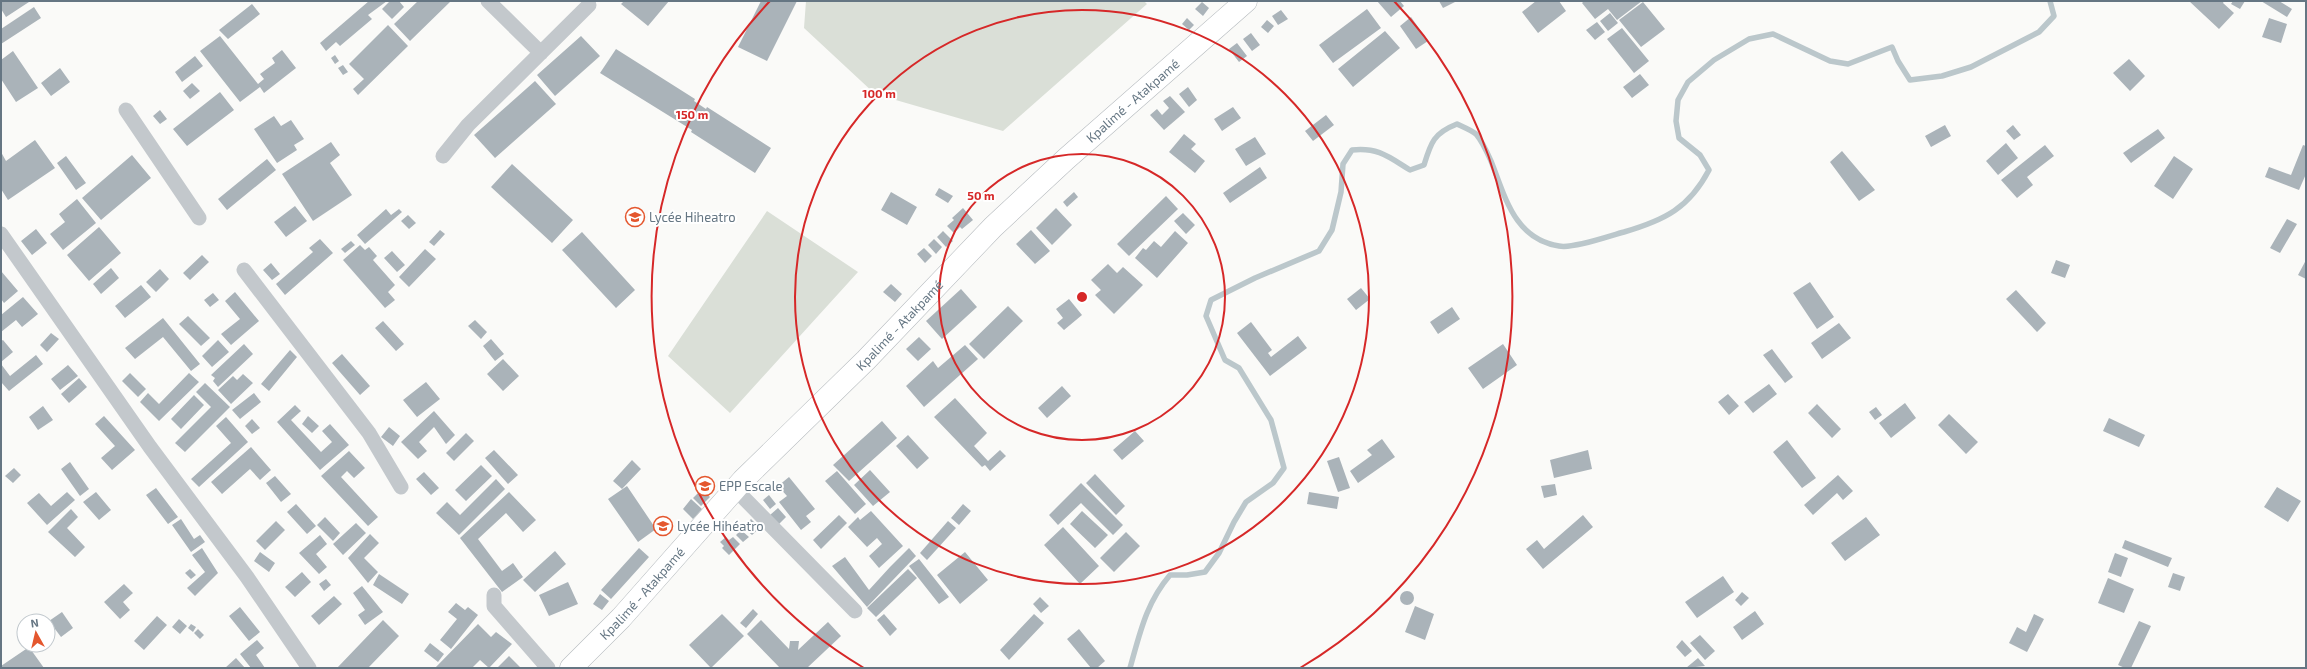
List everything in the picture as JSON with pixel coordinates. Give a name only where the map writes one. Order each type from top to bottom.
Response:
[{"type":"main road","name":"Kpalimé - Atakpamé","points":[[571,668],[621,618],[735,489],[866,360],[993,227],[1066,159],[1246,1]]},
{"type":"street","points":[[488,1],[541,53]]},
{"type":"street","points":[[443,156],[468,125],[589,5]]},
{"type":"street","points":[[126,110],[199,218]]},
{"type":"street","points":[[1,234],[150,447],[247,577],[309,668]]},
{"type":"street","points":[[244,270],[369,433],[401,487]]},
{"type":"street","points":[[735,489],[855,611]]},
{"type":"street","points":[[494,596],[494,606],[548,668]]},
{"type":"shaded area","points":[[806,1],[1144,1],[1147,4],[1003,131],[875,94],[804,28]]},
{"type":"shaded area","points":[[767,211],[858,272],[730,413],[668,356]]},
{"type":"building","points":[[1,1],[29,2],[6,17],[1,9]]},
{"type":"building","points":[[369,1],[387,1],[368,15],[372,19],[340,46],[336,42],[326,51],[320,43]]},
{"type":"building","points":[[390,1],[399,1],[404,7],[392,19],[382,9]]},
{"type":"building","points":[[418,1],[451,1],[410,41],[394,24]]},
{"type":"building","points":[[624,1],[669,1],[648,26],[621,4]]},
{"type":"building","points":[[761,1],[797,1],[767,61],[738,47]]},
{"type":"building","points":[[1377,1],[1400,1],[1404,6],[1391,17]]},
{"type":"building","points":[[1439,1],[1457,1],[1443,8]]},
{"type":"building","points":[[1536,1],[1559,1],[1566,11],[1538,33],[1522,12]]},
{"type":"building","points":[[1584,1],[1642,1],[1617,20],[1608,9],[1595,19],[1582,3]]},
{"type":"building","points":[[2189,1],[2224,1],[2223,3],[2234,13],[2219,29]]},
{"type":"building","points":[[2233,1],[2245,1],[2240,9],[2231,4]]},
{"type":"building","points":[[2261,1],[2279,1],[2292,9],[2287,17]]},
{"type":"building","points":[[1202,2],[1209,8],[1203,16],[1195,9]]},
{"type":"building","points":[[1643,2],[1665,29],[1641,47],[1619,20]]},
{"type":"building","points":[[252,4],[260,14],[228,39],[219,30]]},
{"type":"building","points":[[34,7],[41,18],[1,44],[1,29]]},
{"type":"building","points":[[1367,9],[1381,28],[1333,63],[1319,45]]},
{"type":"building","points":[[1281,10],[1288,19],[1278,25],[1272,16]]},
{"type":"building","points":[[1610,13],[1618,23],[1608,31],[1600,21]]},
{"type":"building","points":[[1411,17],[1428,41],[1416,49],[1400,26]]},
{"type":"building","points":[[1187,18],[1194,25],[1189,30],[1182,24]]},
{"type":"building","points":[[2269,18],[2287,24],[2281,43],[2262,37]]},
{"type":"building","points":[[1267,20],[1274,26],[1268,33],[1261,27]]},
{"type":"building","points":[[1597,22],[1605,32],[1595,40],[1586,30]]},
{"type":"building","points":[[388,25],[408,46],[358,95],[353,89],[364,79],[349,64]]},
{"type":"building","points":[[1622,28],[1649,61],[1634,73],[1607,39]]},
{"type":"building","points":[[1385,31],[1400,48],[1353,87],[1338,69]]},
{"type":"building","points":[[1251,33],[1260,45],[1252,51],[1243,39]]},
{"type":"building","points":[[220,36],[258,84],[264,79],[260,74],[275,63],[272,58],[282,50],[296,68],[264,93],[260,87],[240,102],[200,51]]},
{"type":"building","points":[[581,36],[600,56],[555,96],[537,75]]},
{"type":"building","points":[[1237,43],[1247,56],[1239,62],[1229,49]]},
{"type":"building","points":[[616,49],[695,99],[694,101],[706,109],[707,107],[771,148],[755,173],[691,132],[692,130],[600,73]]},
{"type":"building","points":[[13,51],[38,88],[16,102],[1,79],[1,60]]},
{"type":"building","points":[[335,55],[339,61],[335,64],[331,58]]},
{"type":"building","points":[[195,56],[203,66],[182,82],[175,72]]},
{"type":"building","points":[[2129,59],[2145,76],[2130,91],[2113,73]]},
{"type":"building","points":[[343,65],[348,72],[343,75],[338,68]]},
{"type":"building","points":[[60,68],[70,82],[51,96],[41,83]]},
{"type":"building","points":[[1640,74],[1649,85],[1632,98],[1623,87]]},
{"type":"building","points":[[535,81],[556,104],[495,158],[474,135]]},
{"type":"building","points":[[192,83],[200,91],[190,99],[183,91]]},
{"type":"building","points":[[1188,87],[1197,100],[1189,107],[1179,94]]},
{"type":"building","points":[[220,92],[234,110],[187,146],[173,129]]},
{"type":"building","points":[[1170,96],[1185,112],[1164,130],[1150,115],[1157,109],[1162,115],[1169,108],[1163,101]]},
{"type":"building","points":[[1233,107],[1241,118],[1222,131],[1214,119]]},
{"type":"building","points":[[160,110],[167,119],[160,124],[153,116]]},
{"type":"building","points":[[1326,115],[1334,125],[1313,141],[1305,131]]},
{"type":"building","points":[[274,116],[281,126],[291,120],[304,139],[294,145],[297,150],[277,163],[254,129]]},
{"type":"building","points":[[1945,125],[1951,136],[1931,147],[1925,136]]},
{"type":"building","points":[[2013,125],[2021,135],[2014,140],[2006,131]]},
{"type":"building","points":[[2158,129],[2165,138],[2131,163],[2123,153]]},
{"type":"building","points":[[1184,134],[1196,144],[1191,149],[1205,161],[1195,173],[1169,152]]},
{"type":"building","points":[[1255,137],[1266,154],[1246,166],[1235,149]]},
{"type":"building","points":[[35,140],[55,168],[8,200],[1,189],[1,152],[6,161]]},
{"type":"building","points":[[331,142],[340,155],[330,163],[352,195],[313,221],[282,174]]},
{"type":"building","points":[[2006,143],[2018,158],[1998,175],[1986,161]]},
{"type":"building","points":[[2045,145],[2054,156],[2027,177],[2033,185],[2017,198],[2001,180]]},
{"type":"building","points":[[2303,145],[2306,146],[2306,174],[2299,190],[2265,177],[2269,167],[2291,175]]},
{"type":"building","points":[[1842,151],[1875,190],[1859,201],[1830,162]]},
{"type":"building","points":[[132,155],[151,178],[101,220],[82,198]]},
{"type":"building","points":[[66,156],[86,183],[76,190],[57,163]]},
{"type":"building","points":[[2174,156],[2193,169],[2173,199],[2154,186]]},
{"type":"building","points":[[267,159],[276,170],[227,210],[218,199]]},
{"type":"building","points":[[512,164],[573,220],[552,243],[491,187]]},
{"type":"building","points":[[1260,167],[1267,178],[1230,203],[1223,193]]},
{"type":"building","points":[[939,188],[953,196],[948,203],[935,195]]},
{"type":"building","points":[[891,192],[917,207],[907,225],[881,210]]},
{"type":"building","points":[[1074,192],[1078,197],[1067,207],[1063,202]]},
{"type":"building","points":[[1166,196],[1178,209],[1129,256],[1117,244]]},
{"type":"building","points":[[77,199],[96,223],[63,250],[50,234],[65,222],[59,214]]},
{"type":"building","points":[[295,206],[307,221],[286,237],[274,222]]},
{"type":"building","points":[[963,208],[973,220],[962,229],[960,227],[954,233],[947,226],[954,220],[952,218]]},
{"type":"building","points":[[1056,208],[1072,225],[1052,245],[1036,228]]},
{"type":"building","points":[[386,209],[391,215],[399,209],[402,212],[365,244],[357,235]]},
{"type":"building","points":[[1183,213],[1195,225],[1186,234],[1174,221]]},
{"type":"building","points":[[408,215],[416,223],[409,229],[401,221]]},
{"type":"building","points":[[2287,219],[2297,224],[2280,253],[2270,248]]},
{"type":"building","points":[[99,227],[121,253],[89,281],[67,255]]},
{"type":"building","points":[[36,229],[47,243],[32,255],[21,241]]},
{"type":"building","points":[[440,230],[445,234],[434,246],[429,242]]},
{"type":"building","points":[[1031,230],[1050,251],[1035,264],[1016,244]]},
{"type":"building","points":[[943,231],[953,241],[946,247],[937,237]]},
{"type":"building","points":[[1175,231],[1188,243],[1157,278],[1135,258],[1143,248],[1146,250],[1154,241],[1161,247]]},
{"type":"building","points":[[582,232],[635,290],[616,308],[562,250]]},
{"type":"building","points":[[320,239],[333,253],[285,295],[276,284],[313,252],[309,248]]},
{"type":"building","points":[[934,239],[942,247],[936,254],[928,245]]},
{"type":"building","points":[[351,241],[355,245],[345,253],[341,249]]},
{"type":"building","points":[[360,245],[365,250],[369,247],[377,256],[373,260],[395,285],[388,292],[395,300],[385,308],[343,260]]},
{"type":"building","points":[[924,248],[932,256],[925,263],[917,254]]},
{"type":"building","points":[[425,249],[436,259],[409,287],[399,277]]},
{"type":"building","points":[[392,251],[405,265],[397,272],[384,258]]},
{"type":"building","points":[[202,255],[209,262],[190,280],[183,273]]},
{"type":"building","points":[[2056,260],[2070,265],[2065,278],[2051,273]]},
{"type":"building","points":[[2306,260],[2306,279],[2298,275]]},
{"type":"building","points":[[271,263],[280,274],[272,280],[263,270]]},
{"type":"building","points":[[1108,264],[1117,273],[1123,267],[1143,285],[1114,314],[1095,295],[1101,290],[1091,280]]},
{"type":"building","points":[[111,268],[119,278],[101,294],[93,284]]},
{"type":"building","points":[[160,269],[169,279],[156,292],[146,282]]},
{"type":"building","points":[[1,271],[18,291],[4,303],[1,299]]},
{"type":"building","points":[[1810,282],[1834,317],[1817,329],[1793,293]]},
{"type":"building","points":[[891,284],[902,294],[895,302],[883,292]]},
{"type":"building","points":[[141,285],[151,297],[125,318],[115,306]]},
{"type":"building","points":[[1361,288],[1370,299],[1356,310],[1347,299]]},
{"type":"building","points":[[961,289],[977,307],[942,339],[926,321]]},
{"type":"building","points":[[2016,290],[2046,323],[2037,332],[2006,299]]},
{"type":"building","points":[[235,292],[259,321],[231,345],[221,334],[240,319],[225,301]]},
{"type":"building","points":[[213,293],[219,300],[210,307],[204,300]]},
{"type":"building","points":[[23,297],[38,314],[22,327],[16,320],[1,332],[1,315]]},
{"type":"building","points":[[1069,299],[1082,315],[1064,330],[1057,323],[1063,318],[1056,309]]},
{"type":"building","points":[[1008,306],[1023,321],[984,359],[969,344]]},
{"type":"building","points":[[1452,307],[1460,319],[1438,334],[1430,322]]},
{"type":"building","points":[[188,316],[210,338],[201,346],[179,324]]},
{"type":"building","points":[[163,318],[200,364],[191,371],[163,337],[135,359],[125,348]]},
{"type":"building","points":[[475,320],[487,332],[481,339],[468,326]]},
{"type":"building","points":[[383,321],[404,344],[396,351],[375,328]]},
{"type":"building","points":[[1251,322],[1272,350],[1268,353],[1271,357],[1298,336],[1307,348],[1270,376],[1237,333]]},
{"type":"building","points":[[1839,323],[1851,338],[1822,359],[1811,343]]},
{"type":"building","points":[[51,333],[59,339],[47,352],[40,345]]},
{"type":"building","points":[[919,337],[931,349],[918,361],[906,349]]},
{"type":"building","points":[[491,339],[504,354],[495,361],[483,346]]},
{"type":"building","points":[[3,340],[13,352],[1,362],[1,341]]},
{"type":"building","points":[[218,340],[229,352],[212,367],[202,356]]},
{"type":"building","points":[[244,344],[253,354],[218,387],[213,381],[215,378],[211,375]]},
{"type":"building","points":[[1503,344],[1517,365],[1483,389],[1468,368]]},
{"type":"building","points":[[965,345],[978,359],[924,407],[906,386],[933,361],[938,368]]},
{"type":"building","points":[[1772,349],[1793,377],[1785,383],[1763,355]]},
{"type":"building","points":[[290,350],[297,357],[269,391],[261,384]]},
{"type":"building","points":[[342,354],[370,386],[360,395],[332,363]]},
{"type":"building","points":[[36,355],[43,364],[9,391],[1,382],[1,364],[10,376]]},
{"type":"building","points":[[503,359],[519,376],[503,391],[487,374]]},
{"type":"building","points":[[68,365],[78,376],[60,390],[51,379]]},
{"type":"building","points":[[130,373],[146,389],[138,397],[122,381]]},
{"type":"building","points":[[189,373],[199,382],[159,421],[140,402],[148,393],[159,404]]},
{"type":"building","points":[[243,374],[253,383],[231,404],[218,390],[233,376],[237,380]]},
{"type":"building","points":[[79,378],[87,387],[69,403],[61,394]]},
{"type":"building","points":[[426,382],[440,399],[417,417],[403,400]]},
{"type":"building","points":[[205,383],[230,407],[185,452],[175,443],[211,407],[196,392]]},
{"type":"building","points":[[1769,384],[1777,394],[1753,413],[1744,402]]},
{"type":"building","points":[[1062,386],[1071,396],[1047,418],[1038,408]]},
{"type":"building","points":[[254,393],[261,402],[240,419],[232,410]]},
{"type":"building","points":[[1728,394],[1739,406],[1729,415],[1718,402]]},
{"type":"building","points":[[194,395],[204,405],[181,429],[171,419]]},
{"type":"building","points":[[955,398],[987,433],[974,446],[988,461],[1000,450],[1006,456],[990,471],[985,465],[982,467],[934,417]]},
{"type":"building","points":[[1905,403],[1916,418],[1891,438],[1879,423]]},
{"type":"building","points":[[1817,404],[1841,429],[1832,438],[1808,413]]},
{"type":"building","points":[[295,405],[301,411],[291,420],[321,452],[332,442],[322,431],[330,424],[349,445],[320,470],[277,422]]},
{"type":"building","points":[[43,406],[53,420],[38,430],[29,417]]},
{"type":"building","points":[[1876,407],[1882,415],[1875,420],[1869,412]]},
{"type":"building","points":[[434,411],[455,435],[446,444],[434,427],[419,442],[427,451],[418,459],[401,442]]},
{"type":"building","points":[[1949,414],[1978,442],[1966,454],[1938,425]]},
{"type":"building","points":[[104,416],[135,450],[112,470],[101,458],[115,446],[95,424]]},
{"type":"building","points":[[308,416],[319,426],[312,433],[302,424]]},
{"type":"building","points":[[226,417],[248,442],[199,487],[191,479],[231,443],[216,426]]},
{"type":"building","points":[[2109,418],[2145,435],[2139,447],[2103,431]]},
{"type":"building","points":[[252,419],[260,428],[252,434],[245,426]]},
{"type":"building","points":[[882,421],[897,438],[849,481],[833,465]]},
{"type":"building","points":[[389,427],[400,436],[393,446],[381,437]]},
{"type":"building","points":[[1135,431],[1144,441],[1122,460],[1113,450]]},
{"type":"building","points":[[466,433],[474,441],[454,461],[446,453]]},
{"type":"building","points":[[908,435],[929,458],[917,469],[896,446]]},
{"type":"building","points":[[1382,439],[1395,457],[1358,483],[1350,471],[1372,455],[1367,450]]},
{"type":"building","points":[[1787,440],[1816,478],[1802,488],[1773,452]]},
{"type":"building","points":[[251,447],[271,470],[260,480],[250,469],[222,494],[211,482]]},
{"type":"building","points":[[494,450],[518,475],[508,484],[485,458]]},
{"type":"building","points":[[1588,450],[1592,469],[1554,478],[1550,460]]},
{"type":"building","points":[[349,451],[365,468],[354,478],[347,471],[341,477],[378,517],[368,526],[321,476]]},
{"type":"building","points":[[1339,457],[1350,488],[1338,492],[1327,461]]},
{"type":"building","points":[[632,460],[641,469],[622,489],[613,481]]},
{"type":"building","points":[[70,462],[89,489],[80,496],[61,469]]},
{"type":"building","points":[[481,465],[492,476],[466,501],[455,490]]},
{"type":"building","points":[[14,468],[21,475],[13,483],[5,476]]},
{"type":"building","points":[[870,470],[890,492],[873,506],[854,485]]},
{"type":"building","points":[[837,471],[866,504],[855,514],[825,481]]},
{"type":"building","points":[[424,472],[439,488],[431,495],[416,479]]},
{"type":"building","points":[[1095,474],[1125,506],[1116,515],[1086,483]]},
{"type":"building","points":[[1838,475],[1853,491],[1843,500],[1837,493],[1813,515],[1804,505]]},
{"type":"building","points":[[275,476],[291,494],[281,502],[266,483]]},
{"type":"building","points":[[789,477],[815,509],[806,516],[811,522],[801,530],[779,502],[787,496],[778,486]]},
{"type":"building","points":[[496,479],[505,489],[459,535],[436,513],[447,502],[460,515]]},
{"type":"building","points":[[1081,483],[1123,525],[1113,535],[1081,503],[1058,525],[1049,515]]},
{"type":"building","points":[[1555,484],[1557,495],[1544,498],[1541,486]]},
{"type":"building","points":[[627,486],[656,529],[638,542],[608,499]]},
{"type":"building","points":[[2277,487],[2301,501],[2288,522],[2264,507]]},
{"type":"building","points":[[156,488],[178,517],[168,524],[146,495]]},
{"type":"building","points":[[702,489],[710,497],[701,506],[693,498]]},
{"type":"building","points":[[67,492],[75,500],[47,525],[27,503],[39,493],[51,506]]},
{"type":"building","points":[[96,492],[111,510],[99,520],[83,502]]},
{"type":"building","points":[[509,492],[536,520],[523,532],[506,513],[478,539],[502,571],[513,563],[523,577],[502,592],[460,538]]},
{"type":"building","points":[[1309,492],[1339,497],[1337,509],[1307,504]]},
{"type":"building","points":[[769,495],[776,504],[770,509],[763,500]]},
{"type":"building","points":[[691,499],[702,509],[693,519],[683,509]]},
{"type":"building","points":[[296,504],[316,526],[307,534],[287,512]]},
{"type":"building","points":[[963,504],[971,511],[959,525],[951,518]]},
{"type":"building","points":[[778,508],[786,517],[779,524],[770,515]]},
{"type":"building","points":[[71,509],[78,517],[67,528],[85,547],[75,557],[48,532]]},
{"type":"building","points":[[871,511],[903,546],[879,568],[869,556],[882,544],[877,538],[867,547],[848,527],[858,517],[860,520]]},
{"type":"building","points":[[1082,511],[1108,535],[1095,548],[1070,524]]},
{"type":"building","points":[[839,515],[847,523],[821,549],[813,540]]},
{"type":"building","points":[[1583,515],[1593,527],[1543,569],[1526,549],[1537,540],[1544,549]]},
{"type":"building","points":[[325,517],[340,533],[333,541],[317,525]]},
{"type":"building","points":[[1866,517],[1880,535],[1845,561],[1831,543]]},
{"type":"building","points":[[181,519],[194,539],[200,535],[205,542],[191,552],[172,525]]},
{"type":"building","points":[[751,519],[760,528],[752,535],[743,527]]},
{"type":"building","points":[[276,521],[285,530],[265,550],[256,541]]},
{"type":"building","points":[[948,521],[956,528],[927,560],[920,553]]},
{"type":"building","points":[[356,523],[366,533],[343,555],[333,544]]},
{"type":"building","points":[[1063,527],[1099,566],[1080,584],[1044,545]]},
{"type":"building","points":[[741,530],[749,537],[743,542],[736,535]]},
{"type":"building","points":[[1126,532],[1140,546],[1114,572],[1100,558]]},
{"type":"building","points":[[370,534],[379,543],[364,558],[378,572],[368,583],[348,558]]},
{"type":"building","points":[[320,535],[327,544],[316,554],[327,567],[319,574],[299,553]]},
{"type":"building","points":[[726,537],[729,540],[733,537],[740,544],[729,555],[722,548],[724,546],[720,542]]},
{"type":"building","points":[[2125,540],[2172,558],[2168,567],[2122,548]]},
{"type":"building","points":[[202,548],[218,573],[195,596],[187,588],[205,572],[192,555]]},
{"type":"building","points":[[639,548],[649,557],[611,599],[601,590]]},
{"type":"building","points":[[909,548],[916,556],[867,607],[832,566],[845,557],[869,590]]},
{"type":"building","points":[[555,551],[566,564],[535,592],[523,580]]},
{"type":"building","points":[[260,552],[275,563],[269,572],[254,561]]},
{"type":"building","points":[[965,552],[988,580],[960,604],[937,575]]},
{"type":"building","points":[[2115,553],[2128,558],[2121,577],[2108,572]]},
{"type":"building","points":[[919,559],[949,597],[939,604],[909,566]]},
{"type":"building","points":[[190,569],[196,575],[191,579],[185,573]]},
{"type":"building","points":[[908,569],[917,578],[876,617],[867,608]]},
{"type":"building","points":[[302,572],[311,582],[295,597],[285,587]]},
{"type":"building","points":[[2173,573],[2185,577],[2180,591],[2168,587]]},
{"type":"building","points":[[379,574],[409,594],[402,604],[373,585]]},
{"type":"building","points":[[1723,576],[1734,592],[1697,618],[1685,602]]},
{"type":"building","points":[[2108,578],[2134,589],[2124,613],[2098,603]]},
{"type":"building","points":[[326,579],[331,585],[324,591],[319,584]]},
{"type":"building","points":[[568,582],[578,604],[549,616],[539,595]]},
{"type":"building","points":[[124,584],[133,593],[123,602],[130,610],[120,619],[104,602]]},
{"type":"building","points":[[362,586],[383,612],[365,625],[358,615],[365,610],[353,593]]},
{"type":"building","points":[[1407,591],[1412,593],[1414,598],[1412,603],[1407,605],[1402,603],[1400,598],[1402,593]]},
{"type":"building","points":[[1742,592],[1749,598],[1741,606],[1735,600]]},
{"type":"building","points":[[600,594],[609,601],[602,610],[593,604]]},
{"type":"building","points":[[334,596],[342,604],[319,625],[311,616]]},
{"type":"building","points":[[1040,597],[1049,606],[1041,613],[1033,604]]},
{"type":"building","points":[[456,603],[465,610],[468,607],[478,615],[451,649],[440,640],[457,619],[448,612]]},
{"type":"building","points":[[1415,606],[1434,614],[1425,640],[1405,632]]},
{"type":"building","points":[[240,607],[260,632],[249,641],[229,616]]},
{"type":"building","points":[[753,609],[758,614],[746,628],[740,623]]},
{"type":"building","points":[[1755,611],[1764,624],[1742,640],[1733,627]]},
{"type":"building","points":[[62,612],[73,628],[61,637],[56,630],[56,616]]},
{"type":"building","points":[[722,614],[744,636],[711,668],[689,645]]},
{"type":"building","points":[[884,614],[897,629],[890,636],[877,620]]},
{"type":"building","points":[[1034,614],[1044,623],[1009,660],[1000,650]]},
{"type":"building","points":[[2034,614],[2044,619],[2027,652],[2009,643],[2017,627],[2026,632]]},
{"type":"building","points":[[157,616],[167,625],[144,650],[134,641]]},
{"type":"building","points":[[179,619],[187,626],[180,634],[172,627]]},
{"type":"building","points":[[383,620],[399,636],[368,668],[337,668]]},
{"type":"building","points":[[761,620],[789,649],[790,641],[799,641],[798,650],[828,622],[841,636],[807,668],[780,668],[747,634]]},
{"type":"building","points":[[2139,621],[2151,626],[2131,668],[2125,668],[2118,665]]},
{"type":"building","points":[[191,624],[196,627],[193,632],[188,628]]},
{"type":"building","points":[[478,624],[491,637],[496,632],[512,644],[489,668],[480,660],[472,668],[435,668]]},
{"type":"building","points":[[198,629],[204,635],[200,639],[194,633]]},
{"type":"building","points":[[1079,629],[1105,661],[1097,668],[1091,668],[1067,639]]},
{"type":"building","points":[[1700,635],[1715,651],[1705,660],[1690,643]]},
{"type":"building","points":[[257,640],[264,648],[256,655],[265,668],[251,668],[240,654]]},
{"type":"building","points":[[1682,640],[1692,651],[1685,657],[1676,647]]},
{"type":"building","points":[[430,643],[444,654],[438,662],[424,651]]},
{"type":"building","points":[[20,653],[33,653],[44,668],[1,668],[1,666]]},
{"type":"building","points":[[509,656],[521,668],[497,668]]},
{"type":"building","points":[[236,658],[245,668],[225,668]]},
{"type":"building","points":[[1698,658],[1705,666],[1686,668]]},
{"type":"waterway","points":[[1130,668],[1149,608],[1155,596],[1170,575],[1187,575],[1205,572],[1219,553],[1234,522],[1246,502],[1273,483],[1284,468],[1271,420],[1239,368],[1225,360],[1206,316],[1211,300],[1255,278],[1319,251],[1332,230],[1341,192],[1343,164],[1352,150],[1369,150],[1383,154],[1410,170],[1424,165],[1434,139],[1449,127],[1457,124],[1476,134],[1480,140],[1491,161],[1513,214],[1521,225],[1531,235],[1544,242],[1559,246],[1573,246],[1652,223],[1674,211],[1693,194],[1709,170],[1700,155],[1679,138],[1676,121],[1678,100],[1688,82],[1714,60],[1749,39],[1773,34],[1830,61],[1848,64],[1892,47],[1898,61],[1910,80],[1942,76],[1971,67],[2039,32],[2054,16],[2050,1]]},
{"type":"place","name":"Lycée Hiheatro","points":[[635,217]]},
{"type":"place","name":"EPP Escale","points":[[705,486]]},
{"type":"place","name":"Lycée Hihéatro","points":[[663,526]]}]
